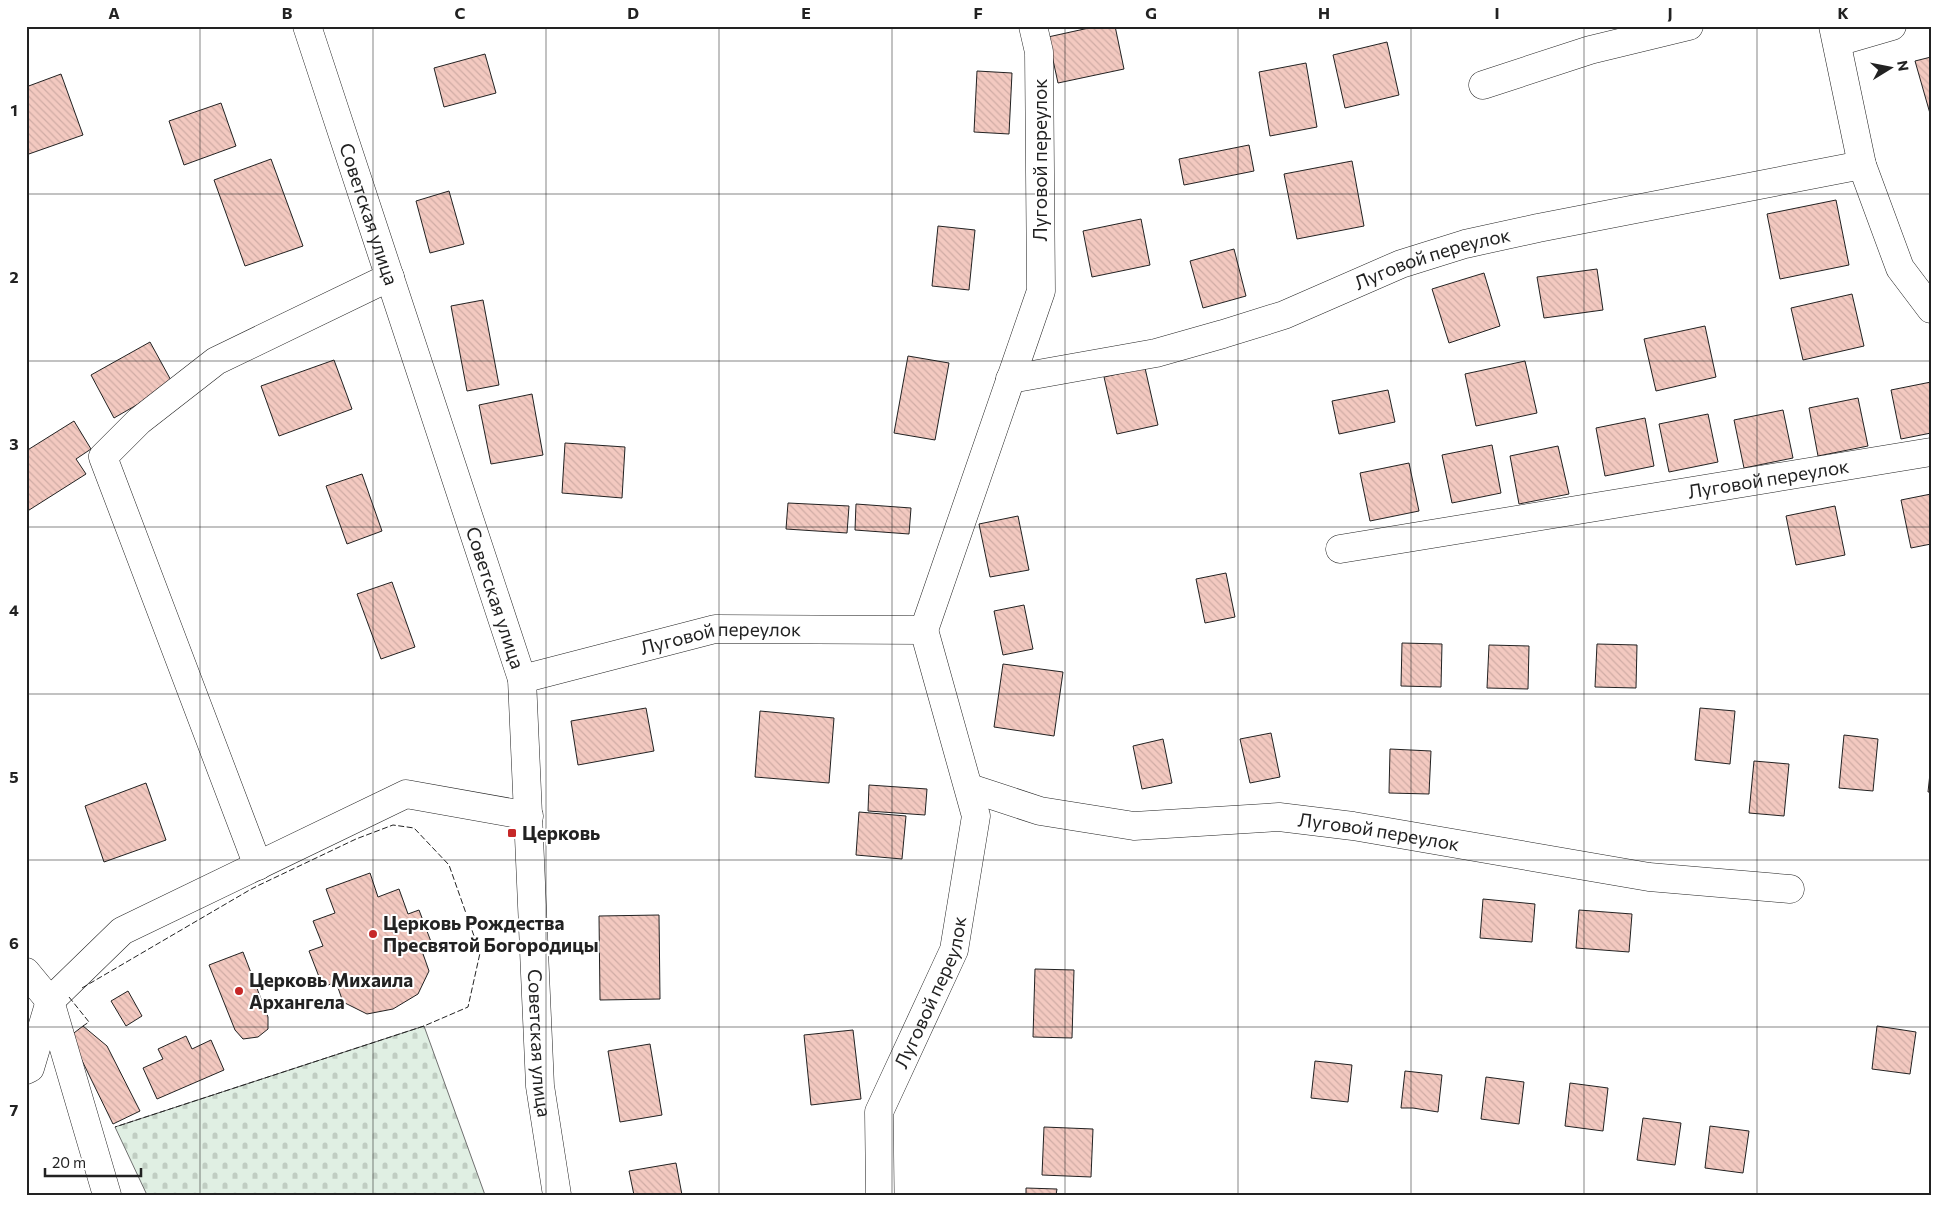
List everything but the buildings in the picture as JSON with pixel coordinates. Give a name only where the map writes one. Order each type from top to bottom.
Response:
[{"type":"street","name":"Советская улица","points":[[307,26],[522,679],[540,1086],[557,1195]]},
{"type":"street","name":"Луговой переулок","points":[[880,1195],[879,1112],[954,950],[976,816],[970,788],[924,630],[1041,291],[1039,52],[1032,26]]},
{"type":"street","points":[[1483,85],[1590,50],[1689,26]]},
{"type":"street","points":[[1892,26],[1835,34],[1862,165],[1900,268],[1931,309]]},
{"type":"street","name":"Луговой переулок","points":[[1010,379],[1156,353],[1223,334],[1284,315],[1401,264],[1466,244],[1538,228],[1862,165]]},
{"type":"street","points":[[258,866],[103,457],[139,421],[216,361],[390,277]]},
{"type":"street","name":"Луговой переулок","points":[[1340,549],[1931,452]]},
{"type":"street","name":"Луговой переулок","points":[[522,679],[715,629],[924,630]]},
{"type":"street","name":"Луговой переулок","points":[[970,788],[1040,811],[1134,826],[1279,817],[1354,826],[1649,877],[1790,889]]},
{"type":"street","points":[[26,1070],[30,1068],[50,1001],[122,931],[406,794],[529,816]]},
{"type":"street","points":[[26,972],[50,1001],[107,1195]]},
{"type":"green space","points":[[424,1026],[485,1195],[147,1195],[115,1127]]},
{"type":"fence","points":[[82,988],[253,888],[356,839],[393,825],[414,828],[449,865],[480,953],[468,1007],[424,1026],[115,1127]]},
{"type":"fence","points":[[69,997],[89,1022],[83,1026]]},
{"type":"place","name":"Церковь","points":[[512,833]]},
{"type":"place","name":"Церковь Рождества Пресвятой Богородицы","points":[[373,934]]},
{"type":"place","name":"Церковь Михаила Архангела","points":[[239,991]]}]
